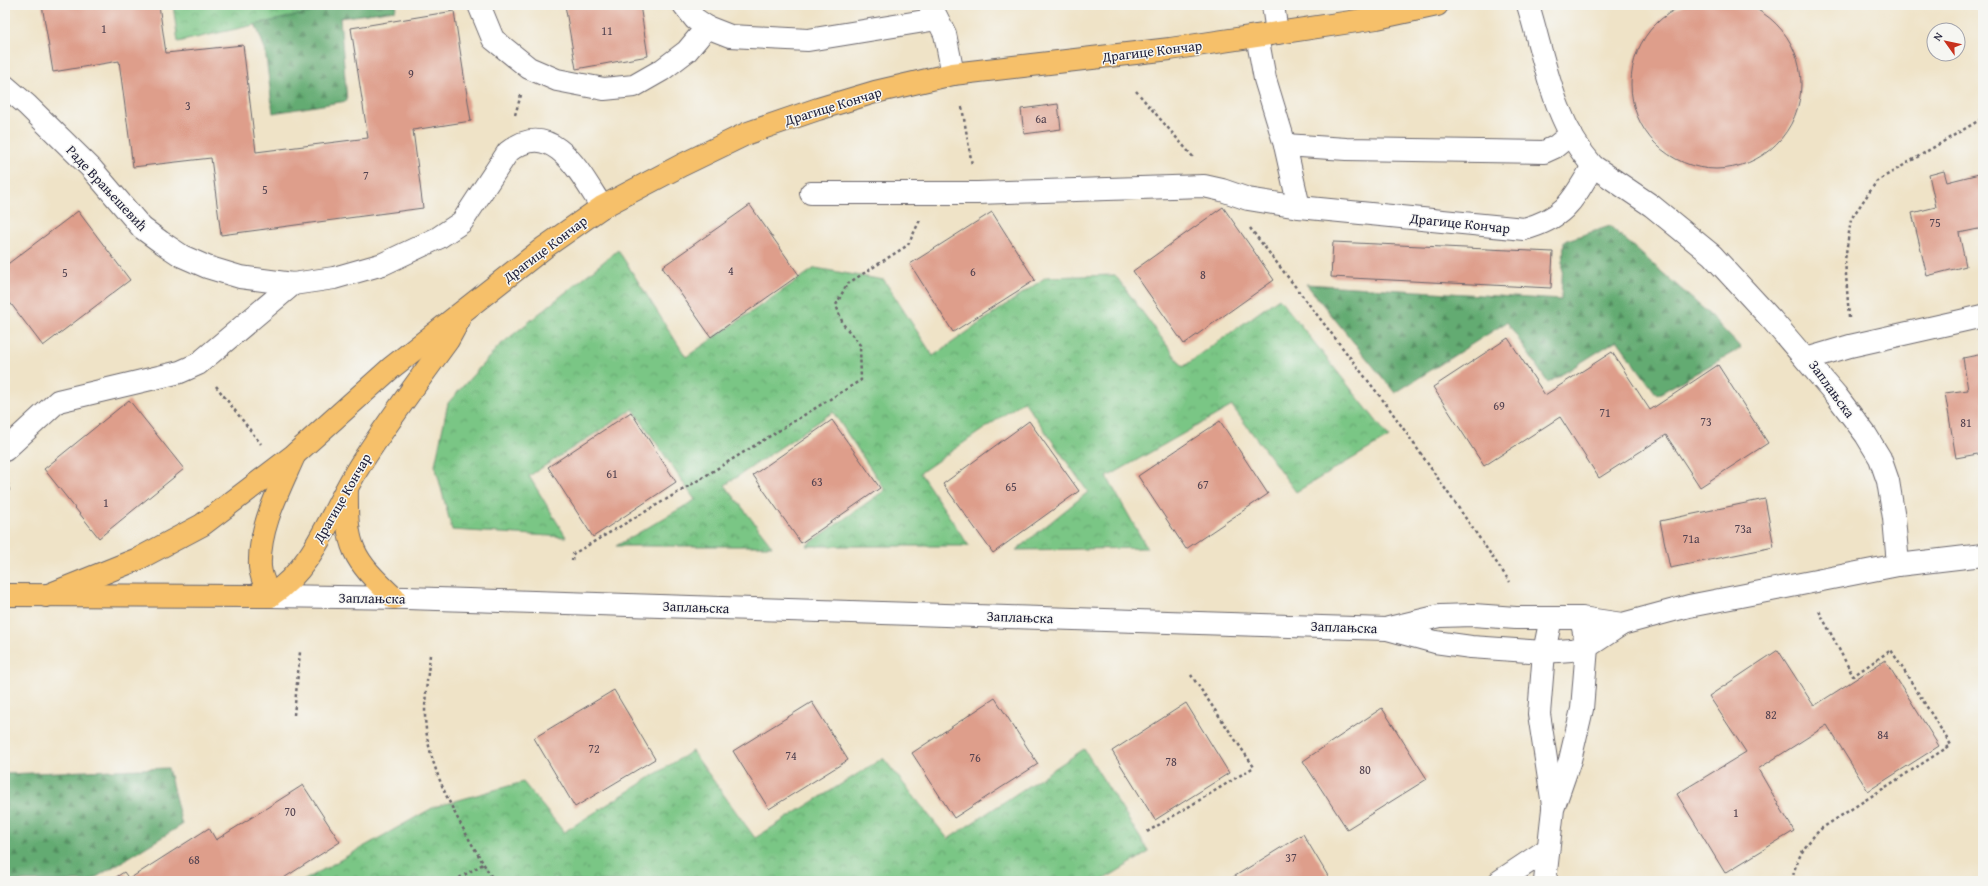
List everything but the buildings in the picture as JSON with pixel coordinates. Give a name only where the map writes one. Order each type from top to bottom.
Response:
[{"type":"main road","name":"Драгице Кончар","points":[[46,596],[138,559],[202,525],[294,455],[391,368],[545,247],[602,207],[682,165],[748,134],[818,109],[868,94],[953,74],[1170,49],[1377,18],[1437,5]]},
{"type":"main road","name":"Драгице Кончар","points":[[270,596],[287,584],[304,564],[348,484],[386,427],[448,340],[461,314]]},
{"type":"main road","points":[[270,596],[263,581],[260,566],[262,538],[269,516],[294,455]]},
{"type":"main road","points":[[348,484],[348,534],[352,547],[362,565],[394,598]]},
{"type":"main road","name":"Заплањска","points":[[5,595],[270,596]]},
{"type":"street","points":[[479,5],[493,39],[529,68],[557,80],[604,89],[634,86],[662,70],[687,51],[706,27]]},
{"type":"street","points":[[684,5],[695,19],[706,27],[730,36],[808,40],[934,12],[945,34],[953,74]]},
{"type":"street","points":[[1273,5],[1267,34],[1265,79],[1285,145],[1299,207]]},
{"type":"street","points":[[1528,5],[1561,117],[1593,166],[1652,206],[1712,255],[1731,274],[1806,359]]},
{"type":"street","name":"Раде Врањешевић","points":[[5,86],[27,105],[91,168],[142,228],[182,256],[207,267],[240,277],[293,284],[334,278],[383,264],[438,238],[462,222],[508,152],[518,144],[528,141],[541,140],[562,151],[572,162],[602,207]]},
{"type":"street","points":[[1285,145],[1346,149],[1544,152],[1555,147],[1571,134]]},
{"type":"street","name":"Драгице Кончар","points":[[811,193],[977,193],[1204,186],[1222,190],[1248,199],[1299,207],[1524,230],[1542,225],[1557,216],[1575,196],[1593,166]]},
{"type":"street","points":[[5,450],[58,401],[180,372],[198,364],[293,284]]},
{"type":"street","name":"Заплањска","points":[[1898,565],[1894,518],[1888,481],[1880,458],[1836,395],[1806,359],[1850,346],[1983,316]]},
{"type":"street","name":"Заплањска","points":[[270,596],[394,598],[1387,629],[1435,642],[1471,647],[1544,652],[1587,647],[1622,624],[1688,606],[1898,565],[1983,555]]},
{"type":"street","name":"Заплањска","points":[[1387,629],[1440,616],[1473,615],[1581,618],[1622,624]]},
{"type":"street","points":[[1551,618],[1544,652],[1539,714],[1553,808]]},
{"type":"street","points":[[1545,881],[1553,808],[1570,760],[1582,709],[1587,647],[1581,618]]},
{"type":"street","points":[[1500,881],[1548,848]]},
{"type":"path","points":[[513,120],[529,68]]},
{"type":"path","points":[[1136,91],[1222,190]]},
{"type":"path","points":[[962,107],[977,193]]},
{"type":"path","points":[[1850,346],[1849,304],[1845,260],[1851,219],[1877,180],[1983,118]]},
{"type":"path","points":[[572,561],[573,554],[684,489],[861,380],[860,346],[842,324],[836,305],[847,284],[908,245],[934,192]]},
{"type":"path","points":[[1259,240],[1389,408],[1510,582]]},
{"type":"path","points":[[198,364],[264,448]]},
{"type":"path","points":[[1792,881],[1794,870],[1807,842],[1822,828],[1951,745],[1891,650],[1853,676],[1817,607]]},
{"type":"path","points":[[294,715],[300,652]]},
{"type":"path","points":[[430,655],[425,714],[432,763],[445,793],[483,864],[494,881]]},
{"type":"path","points":[[1147,832],[1254,767],[1191,675]]},
{"type":"path","points":[[454,881],[483,864]]},
{"type":"green space","points":[[173,5],[343,5],[178,42]]},
{"type":"green space","points":[[183,5],[397,5],[395,10],[340,18],[347,101],[273,113],[265,49],[251,13]]},
{"type":"green space","points":[[1610,226],[1707,312],[1741,348],[1657,395],[1617,340],[1548,383],[1507,322],[1395,393],[1306,284],[1561,300],[1564,241]]},
{"type":"green space","points":[[618,250],[686,357],[815,268],[884,280],[933,356],[1046,277],[1115,275],[1183,367],[1279,298],[1389,437],[1296,492],[1232,406],[1107,477],[1147,548],[1016,550],[1088,492],[1024,401],[920,473],[969,546],[806,546],[885,490],[833,412],[725,485],[772,546],[616,546],[695,500],[633,409],[529,476],[566,537],[452,530],[435,465],[448,403],[499,346]]},
{"type":"green space","points":[[1084,749],[1149,852],[1101,881],[303,881],[434,807],[523,782],[564,832],[692,751],[755,838],[883,758],[948,839]]},
{"type":"green space","points":[[168,768],[182,825],[90,881],[5,881],[5,774]]}]
